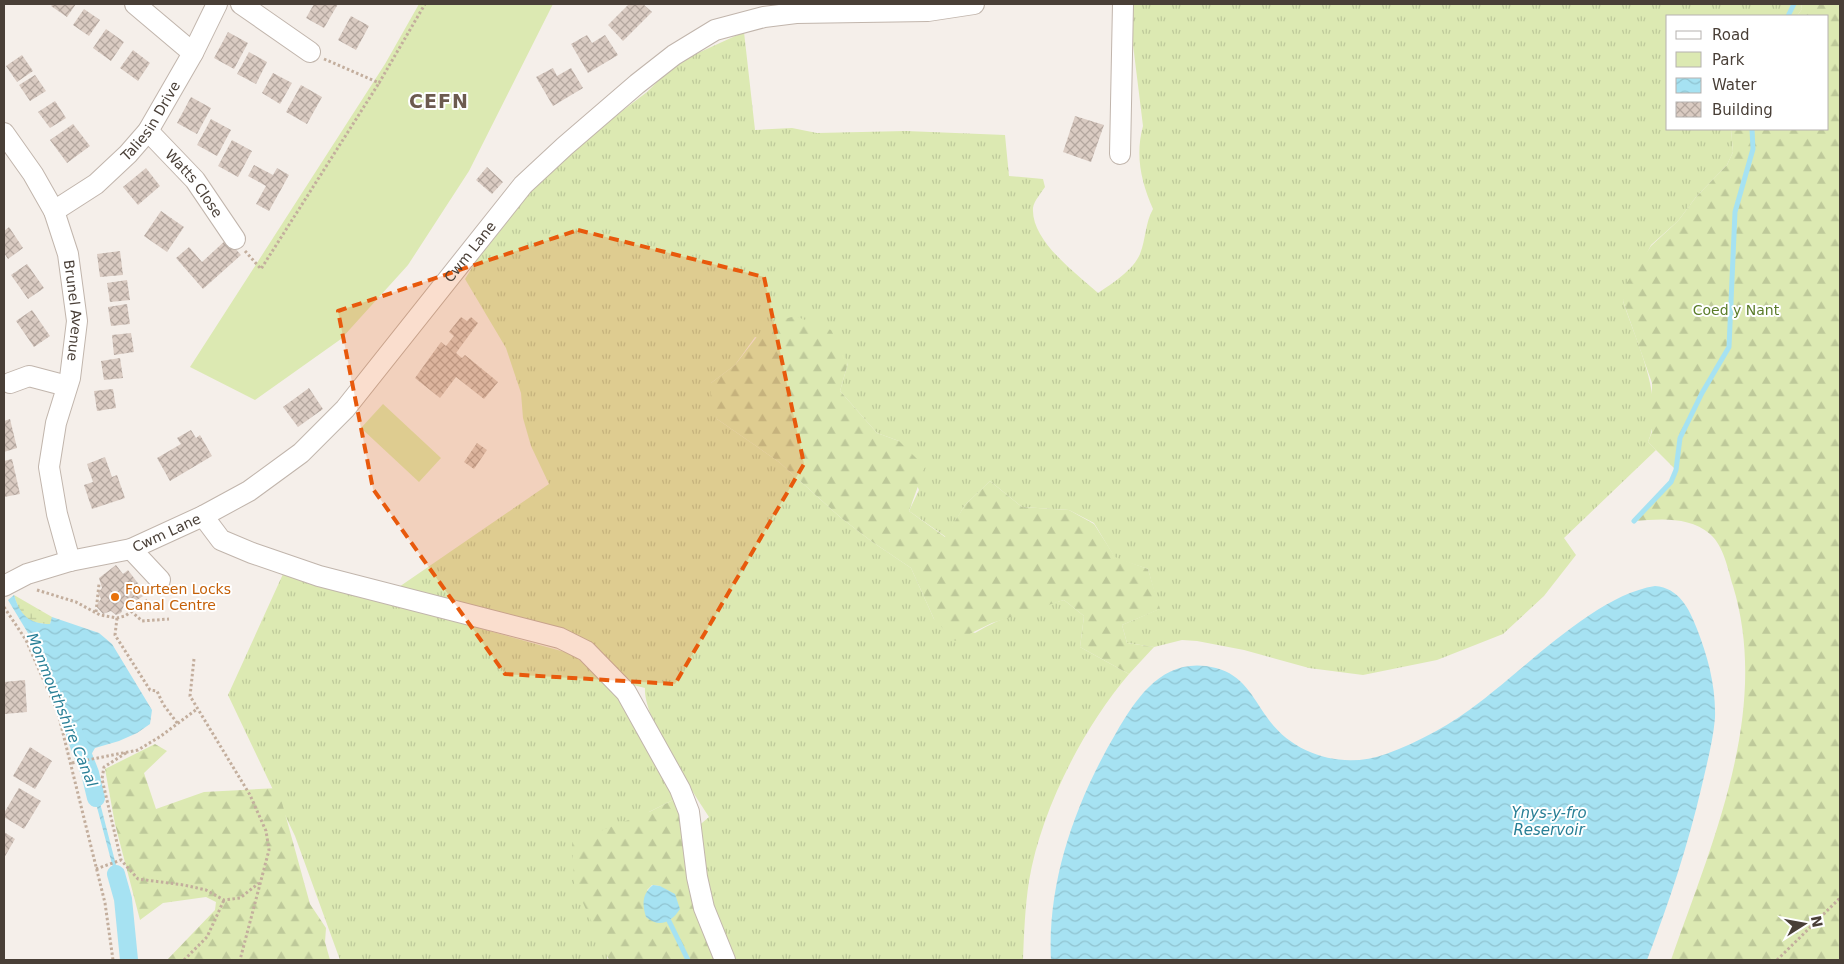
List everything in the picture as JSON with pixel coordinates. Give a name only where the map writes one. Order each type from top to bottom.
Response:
[{"type":"street","points":[[135,4],[193,53]]},
{"type":"street","name":"Taliesin Drive","points":[[54,211],[96,184],[128,154],[148,131],[193,53],[217,4]]},
{"type":"street","points":[[241,4],[310,52]]},
{"type":"street","name":"Cwm Lane","points":[[4,586],[28,581],[70,561],[131,549],[203,516],[249,491],[301,453],[345,409],[523,185],[572,140],[674,55],[715,30],[764,17],[796,13],[928,11],[974,4]]},
{"type":"street","points":[[1120,154],[1123,4]]},
{"type":"street","name":"Watts Close","points":[[148,131],[195,180],[235,239]]},
{"type":"street","name":"Brunel Avenue","points":[[4,133],[33,174],[54,211],[68,254],[76,321],[67,386],[56,423],[49,467],[57,514],[70,561]]},
{"type":"street","points":[[10,383],[29,376],[67,386]]},
{"type":"street","points":[[203,516],[221,540],[252,553],[319,576],[533,630],[573,643],[597,661],[614,678],[638,693],[651,744],[686,805],[703,822]]},
{"type":"street","points":[[131,549],[160,580]]},
{"type":"street","points":[[686,805],[704,908],[724,960]]},
{"type":"path","points":[[257,264],[261,268],[379,83],[425,4]]},
{"type":"path","points":[[310,52],[379,83]]},
{"type":"path","points":[[28,581],[96,612],[100,616],[117,618],[125,616],[147,600]]},
{"type":"path","points":[[96,612],[98,584]]},
{"type":"path","points":[[4,607],[26,640],[58,713],[72,763],[105,903],[112,960]]},
{"type":"path","points":[[131,611],[142,621],[169,618]]},
{"type":"path","points":[[117,618],[115,635],[150,690],[157,691],[162,704],[178,724]]},
{"type":"path","points":[[194,659],[190,696],[250,795],[266,831],[269,850],[240,960]]},
{"type":"path","points":[[72,763],[138,750],[197,710]]},
{"type":"path","points":[[126,753],[104,767],[102,779],[121,860],[138,879],[184,884],[206,890],[224,900],[240,898],[260,883]]},
{"type":"path","points":[[96,869],[121,860]]},
{"type":"path","points":[[1776,960],[1840,898]]},
{"type":"path","points":[[184,960],[207,937],[224,900]]},
{"type":"highlighted area","points":[[578,230],[764,277],[804,464],[675,684],[505,674],[373,489],[338,311]]},
{"type":"green space","points":[[419,4],[553,4],[469,171],[408,265],[341,339],[255,400],[190,367],[385,64]]},
{"type":"green space","points":[[1128,4],[1801,4],[1802,9],[1798,15],[1666,15],[1666,130],[1731,130],[1733,152],[1727,165],[1696,197],[1678,221],[1651,245],[1623,301],[1647,371],[1654,408],[1653,426],[1648,442],[1656,450],[1564,538],[1576,555],[1544,596],[1503,634],[1437,660],[1363,675],[1309,668],[1244,650],[1197,641],[1182,640],[1154,647],[1127,643],[1122,625],[1159,609],[1148,569],[1115,558],[1094,523],[1069,510],[1022,507],[990,481],[965,505],[946,537],[909,511],[919,490],[899,441],[877,433],[840,391],[848,363],[755,337],[735,365],[711,383],[717,419],[779,462],[840,517],[911,568],[934,619],[975,633],[1007,617],[1064,600],[1084,616],[1080,647],[1129,674],[1112,695],[1080,745],[1066,771],[1043,826],[1029,881],[1023,960],[732,960],[714,926],[696,828],[709,817],[680,772],[660,735],[646,701],[645,688],[633,685],[604,656],[396,589],[549,484],[531,446],[523,418],[521,393],[506,348],[465,279],[494,232],[526,191],[584,140],[647,92],[676,63],[744,32],[755,130],[792,128],[817,133],[906,131],[1005,135],[1009,176],[1043,179],[1045,187],[1033,208],[1034,220],[1039,232],[1056,255],[1098,293],[1122,276],[1137,260],[1153,209],[1145,189],[1140,168],[1139,158],[1143,126]]},
{"type":"green space","name":"Coed y Nant","points":[[1801,4],[1840,4],[1840,960],[1671,960],[1719,823],[1732,776],[1741,728],[1745,681],[1743,633],[1725,558],[1715,539],[1702,528],[1684,521],[1664,519],[1634,521],[1671,482],[1676,470],[1648,442],[1652,432],[1652,383],[1623,301],[1626,284],[1651,246],[1678,221],[1696,197],[1727,165],[1733,152],[1731,130],[1829,130],[1829,15],[1798,15],[1802,9]]},
{"type":"green space","points":[[795,316],[831,330],[848,363],[840,391],[877,433],[899,441],[925,467],[909,511],[945,537],[965,505],[990,481],[1022,507],[1069,510],[1094,524],[1115,557],[1148,569],[1160,609],[1122,625],[1127,643],[1154,647],[1129,674],[1080,647],[1084,616],[1064,600],[992,623],[955,641],[934,619],[911,568],[840,517],[779,462],[717,419],[711,403],[711,383],[735,365],[767,324]]},
{"type":"green space","points":[[383,404],[441,458],[419,482],[361,428]]},
{"type":"green space","points":[[283,574],[572,654],[608,683],[677,798],[649,812],[607,958],[609,960],[340,960],[295,836],[228,695]]},
{"type":"green space","points":[[14,595],[52,617],[50,624],[42,624],[26,617],[19,608]]},
{"type":"green space","points":[[155,744],[167,751],[144,773],[156,809],[204,792],[278,788],[310,904],[326,928],[325,942],[330,960],[167,960],[215,910],[216,902],[206,897],[163,903],[140,920],[115,824],[105,769]]},
{"type":"green space","points":[[677,798],[718,960],[609,960],[574,883],[572,842],[649,812]],"holes":[[[652,885],[660,886],[679,909],[669,921],[647,890]]]},
{"type":"water","name":"Ynys-y-fro Reservoir","points":[[1655,586],[1677,595],[1687,607],[1694,621],[1705,650],[1710,672],[1715,718],[1710,752],[1691,830],[1647,960],[1051,960],[1051,930],[1059,871],[1077,814],[1088,786],[1125,719],[1144,692],[1155,681],[1182,667],[1198,666],[1225,671],[1246,687],[1266,716],[1290,741],[1320,756],[1336,759],[1370,759],[1411,744],[1447,725],[1480,702],[1586,617],[1633,592]]},
{"type":"water","points":[[14,595],[22,613],[31,620],[50,624],[52,617],[99,633],[112,644],[152,710],[150,724],[137,733],[119,741],[95,748],[91,755],[82,757],[37,648],[8,600]]},
{"type":"water","points":[[93,776],[124,896],[121,898],[89,777]]},
{"type":"water","points":[[653,885],[660,886],[675,894],[680,909],[669,921],[660,923],[646,917],[644,900],[649,888]]},
{"type":"building","points":[[53,4],[76,4],[67,17],[51,6]]},
{"type":"building","points":[[314,4],[338,4],[324,28],[306,18]]},
{"type":"building","points":[[629,4],[643,4],[652,12],[623,41],[608,25]]},
{"type":"building","points":[[84,9],[100,20],[89,36],[73,25]]},
{"type":"building","points":[[351,16],[369,26],[356,50],[338,40]]},
{"type":"building","points":[[106,29],[124,42],[111,61],[93,48]]},
{"type":"building","points":[[228,32],[248,43],[234,69],[214,58]]},
{"type":"building","points":[[587,35],[592,43],[605,35],[618,55],[588,73],[571,44]]},
{"type":"building","points":[[133,50],[150,63],[138,81],[120,68]]},
{"type":"building","points":[[249,52],[267,62],[256,84],[237,74]]},
{"type":"building","points":[[22,55],[33,71],[17,82],[6,66]]},
{"type":"building","points":[[553,68],[557,76],[571,68],[583,88],[553,106],[536,77]]},
{"type":"building","points":[[273,73],[292,83],[280,104],[262,93]]},
{"type":"building","points":[[35,75],[46,91],[30,101],[19,85]]},
{"type":"building","points":[[301,85],[322,97],[307,124],[286,112]]},
{"type":"building","points":[[191,97],[211,108],[197,134],[177,123]]},
{"type":"building","points":[[55,101],[66,118],[50,128],[38,112]]},
{"type":"building","points":[[1075,116],[1104,125],[1091,162],[1063,152]]},
{"type":"building","points":[[211,119],[231,130],[217,156],[197,145]]},
{"type":"building","points":[[73,124],[90,146],[67,163],[50,140]]},
{"type":"building","points":[[232,140],[252,151],[238,177],[218,166]]},
{"type":"building","points":[[254,165],[273,175],[277,168],[289,175],[269,211],[256,204],[266,186],[248,176]]},
{"type":"building","points":[[487,167],[503,182],[492,194],[476,180]]},
{"type":"building","points":[[146,168],[160,186],[138,205],[123,187]]},
{"type":"building","points":[[161,211],[184,227],[167,252],[144,236]]},
{"type":"building","points":[[9,227],[23,248],[8,259],[4,253],[4,231]]},
{"type":"building","points":[[227,239],[241,255],[203,289],[176,258],[189,247],[202,262]]},
{"type":"building","points":[[120,251],[123,275],[100,277],[97,254]]},
{"type":"building","points":[[27,264],[44,288],[28,299],[11,275]]},
{"type":"building","points":[[127,280],[130,300],[110,302],[107,283]]},
{"type":"building","points":[[127,304],[130,324],[111,326],[108,307]]},
{"type":"building","points":[[32,310],[50,336],[34,347],[16,321]]},
{"type":"building","points":[[461,317],[467,321],[471,317],[478,323],[456,353],[462,358],[465,355],[498,382],[484,399],[456,377],[440,398],[415,378],[441,342],[446,346],[454,336],[449,332]]},
{"type":"building","points":[[131,333],[134,352],[114,355],[112,335]]},
{"type":"building","points":[[120,358],[123,378],[104,380],[101,361]]},
{"type":"building","points":[[309,388],[323,409],[298,427],[283,407]]},
{"type":"building","points":[[113,389],[116,408],[97,411],[94,391]]},
{"type":"building","points":[[10,419],[17,448],[4,452],[4,421]]},
{"type":"building","points":[[191,430],[196,438],[200,435],[212,456],[170,481],[157,458],[181,444],[177,438]]},
{"type":"building","points":[[477,443],[487,450],[474,469],[464,462]]},
{"type":"building","points":[[105,457],[112,477],[117,475],[125,498],[92,509],[84,485],[93,482],[87,464]]},
{"type":"building","points":[[12,459],[20,494],[4,497],[4,461]]},
{"type":"building","points":[[116,565],[123,574],[128,570],[146,594],[131,604],[129,601],[124,605],[121,613],[116,615],[111,611],[103,614],[96,606],[101,599],[98,593],[102,588],[99,578]]},
{"type":"building","points":[[25,680],[27,712],[5,714],[4,682]]},
{"type":"building","points":[[30,747],[52,761],[35,789],[13,776]]},
{"type":"building","points":[[19,788],[41,801],[24,829],[4,817],[4,813]]},
{"type":"building","points":[[4,832],[15,839],[4,858]]},
{"type":"waterway","points":[[1788,15],[1794,4]]},
{"type":"waterway","points":[[1634,521],[1671,482],[1676,470],[1680,438],[1702,393],[1729,347],[1735,212],[1753,149],[1752,130]]},
{"type":"waterway","name":"Monmouthshire Canal","points":[[75,735],[90,773],[96,798]]},
{"type":"waterway","name":"Monmouthshire Canal","points":[[116,874],[123,899],[129,960]]},
{"type":"waterway","points":[[669,921],[688,960]]},
{"type":"place","name":"Fourteen Locks Canal Centre","points":[[115,597]]},
{"type":"district","name":"CEFN","points":[[439,101]]}]
